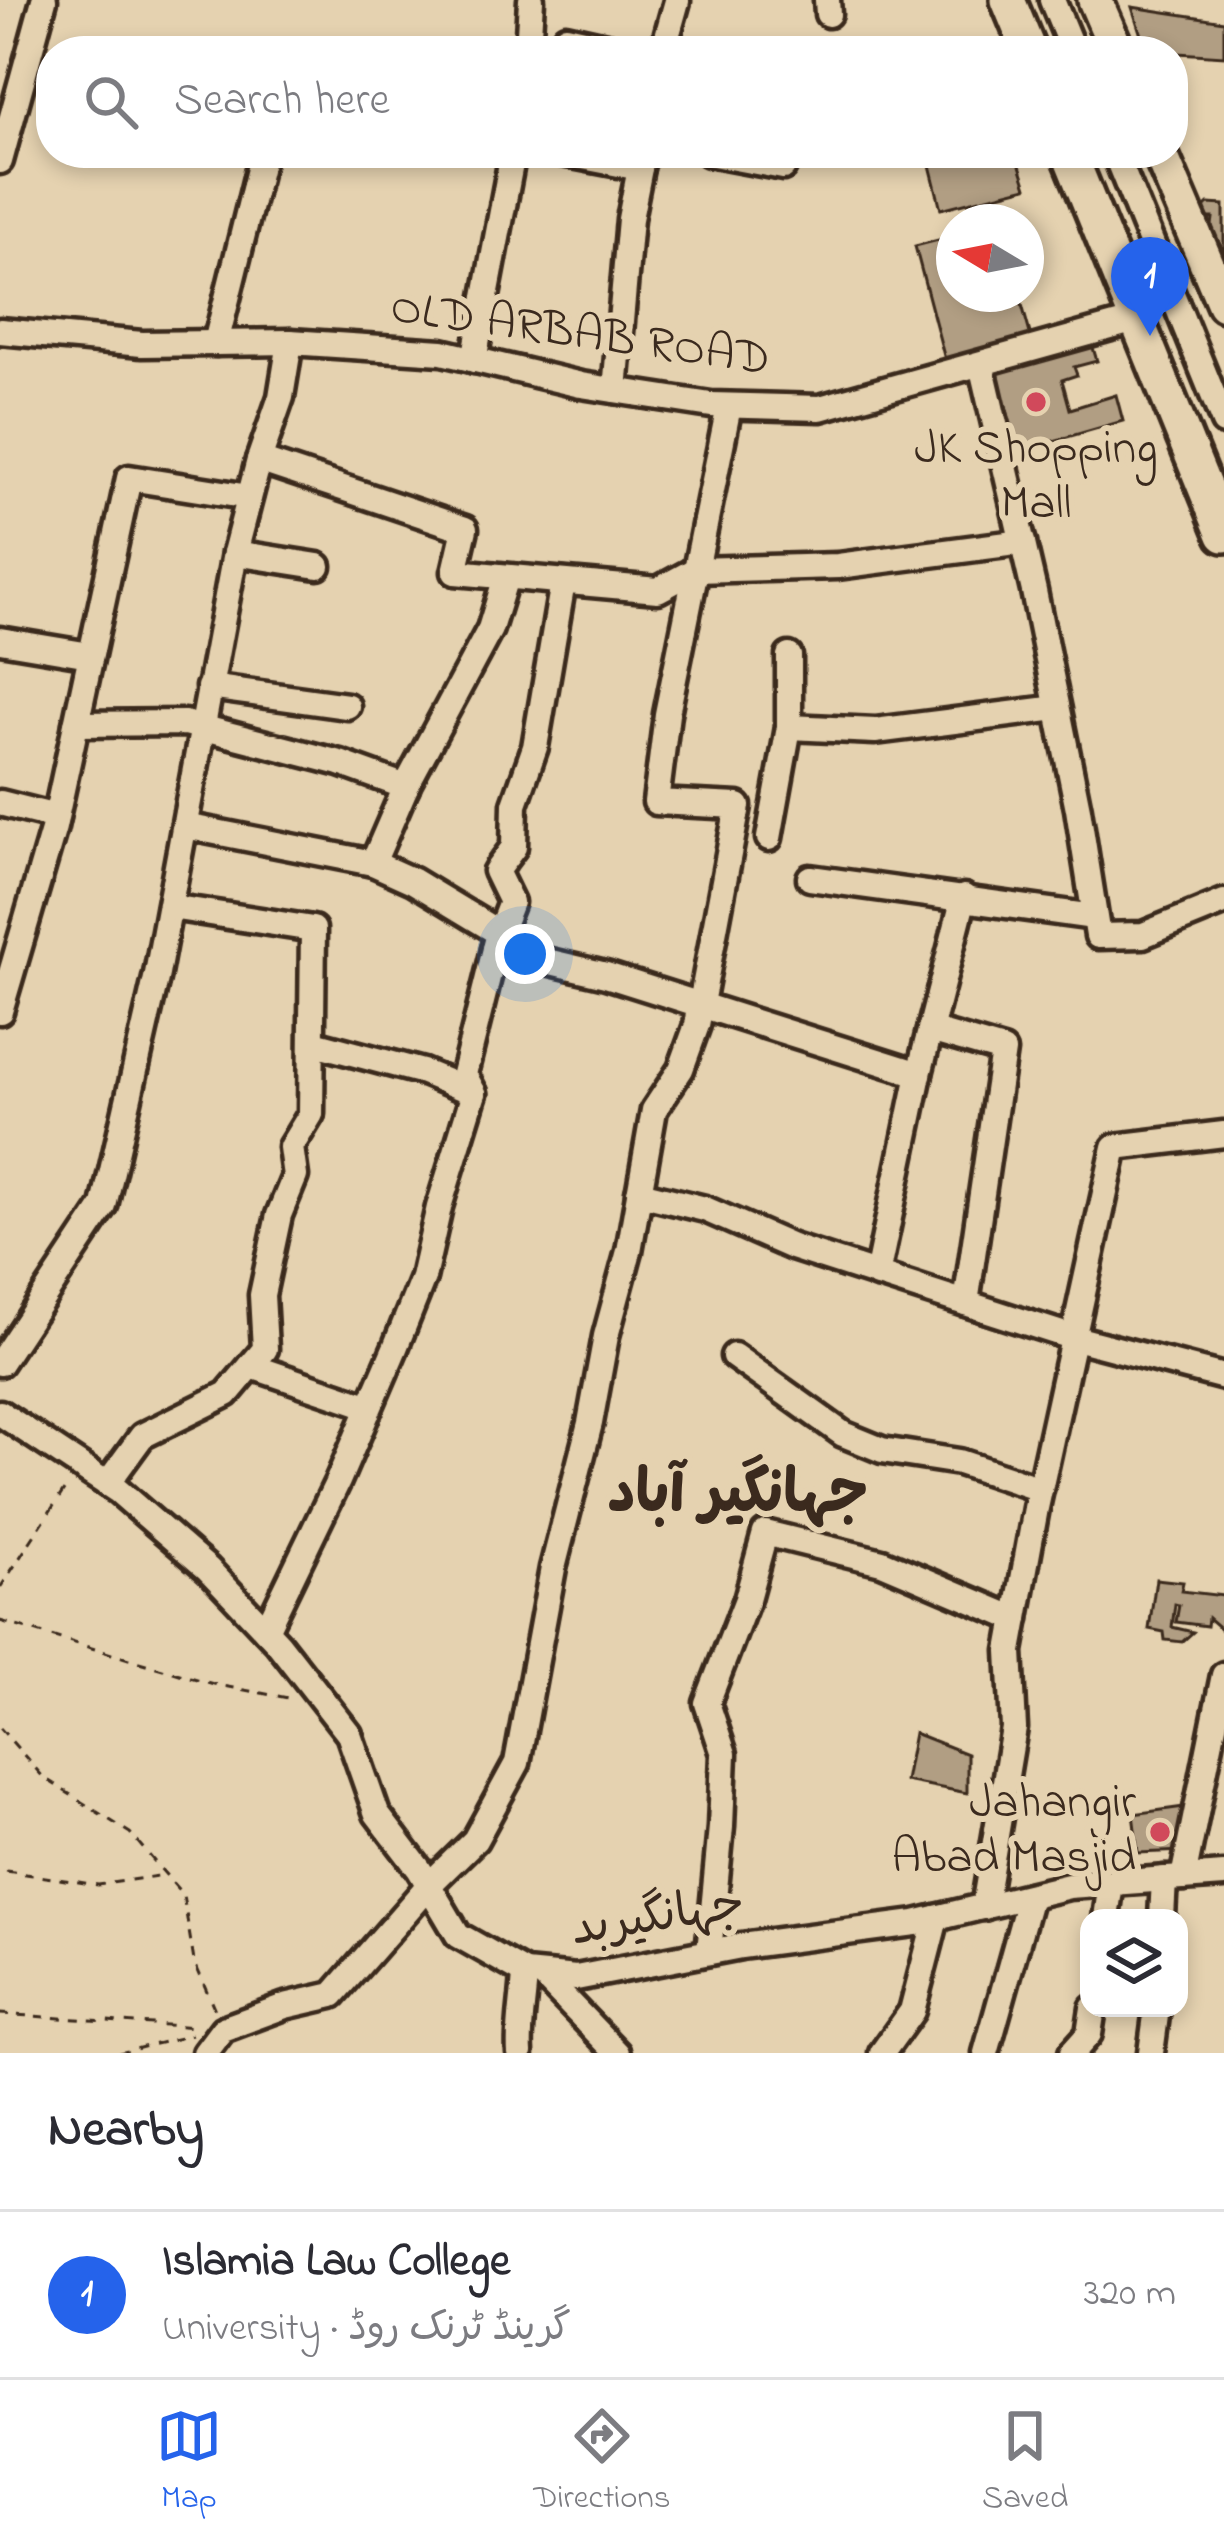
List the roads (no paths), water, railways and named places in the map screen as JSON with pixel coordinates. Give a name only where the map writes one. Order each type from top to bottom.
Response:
[{"type":"highway","points":[[1008,0],[1023,36]]},
{"type":"highway","points":[[1095,0],[1111,36]]},
{"type":"highway","points":[[1076,168],[1224,535]]},
{"type":"highway","points":[[1167,168],[1222,295]]},
{"type":"street","points":[[0,161],[44,0]]},
{"type":"street","points":[[529,36],[531,0]]},
{"type":"street","points":[[1052,0],[1067,36]]},
{"type":"street","points":[[667,36],[677,1]]},
{"type":"street","points":[[216,343],[259,168]]},
{"type":"street","points":[[474,360],[509,168]]},
{"type":"street","points":[[615,390],[630,219],[640,168]]},
{"type":"street","points":[[1121,168],[1224,422]]},
{"type":"street","name":"OLD ARBAB ROAD","points":[[0,331],[142,344],[290,342],[442,352],[615,390],[729,406],[820,408],[1136,320]]},
{"type":"street","points":[[0,1363],[104,1206],[170,907],[248,497],[281,397],[290,342]]},
{"type":"street","points":[[981,364],[1057,708],[1098,936],[1143,935],[1224,902]]},
{"type":"street","points":[[205,2053],[223,2029],[285,2006],[333,1995],[475,1840],[517,1763],[554,1568],[629,1251],[654,1110],[681,1070],[700,1007],[738,806],[656,802],[667,714],[729,406]]},
{"type":"street","points":[[259,460],[465,529],[455,572],[658,590],[695,569],[838,566],[1023,542]]},
{"type":"street","points":[[0,1010],[56,817],[129,478],[248,497]]},
{"type":"street","points":[[236,553],[318,566]]},
{"type":"street","points":[[373,863],[406,787],[490,629],[506,577]]},
{"type":"street","points":[[266,1630],[338,1481],[422,1278],[474,1093],[464,1073],[511,902],[496,871],[514,847],[515,804],[535,747],[563,582]]},
{"type":"street","points":[[0,640],[90,655]]},
{"type":"street","points":[[769,838],[789,727],[789,656]]},
{"type":"street","points":[[209,687],[346,706]]},
{"type":"street","points":[[789,727],[875,731],[1057,708]]},
{"type":"street","points":[[76,724],[184,723],[340,763],[406,787]]},
{"type":"street","points":[[0,802],[56,817]]},
{"type":"street","points":[[185,826],[373,863],[413,881],[497,941],[919,1074]]},
{"type":"street","points":[[810,878],[1094,917]]},
{"type":"street","points":[[877,1275],[919,1074],[964,897]]},
{"type":"street","points":[[107,1484],[142,1436],[227,1394],[265,1349],[262,1295],[279,1215],[295,1176],[291,1147],[311,1114],[313,929],[170,907]]},
{"type":"street","points":[[930,1030],[1003,1051],[966,1303]]},
{"type":"street","points":[[314,1043],[423,1072],[474,1093]]},
{"type":"street","points":[[984,1906],[1013,1728],[1010,1652],[1071,1337],[1115,1147],[1224,1134]]},
{"type":"street","points":[[639,1193],[706,1209],[792,1247],[1071,1337],[1224,1377]]},
{"type":"street","points":[[734,1356],[843,1434],[882,1450],[959,1462],[1040,1489]]},
{"type":"street","points":[[251,1366],[368,1406]]},
{"type":"street","name":"جہانگیربد","points":[[0,1413],[107,1484],[208,1569],[266,1630],[349,1734],[376,1814],[429,1885],[458,1935],[535,1975],[576,1978],[709,1952],[936,1918],[1069,1886],[1224,1875]]},
{"type":"street","points":[[709,1952],[724,1754],[707,1703],[747,1599],[765,1533],[882,1562],[1016,1619]]},
{"type":"street","points":[[1165,1909],[1224,1675]]},
{"type":"street","points":[[1107,1909],[1111,1883]]},
{"type":"street","points":[[986,2053],[1030,1896]]},
{"type":"street","points":[[882,2053],[912,2011],[936,1918]]},
{"type":"street","points":[[520,2053],[535,1975]]},
{"type":"street","points":[[535,1975],[617,2053]]},
{"type":"street","points":[[1072,2053],[1089,2034],[1092,2017]]},
{"type":"street","points":[[1151,2053],[1156,2017]]},
{"type":"place","name":"Islamia Law College","points":[[1150,336]]},
{"type":"place","name":"JK Shopping Mall","points":[[1036,402]]},
{"type":"place","name":"Jahangir Abad Masjid","points":[[1160,1832]]},
{"type":"district","name":"جہانگیر آباد","points":[[738,1496]]}]
